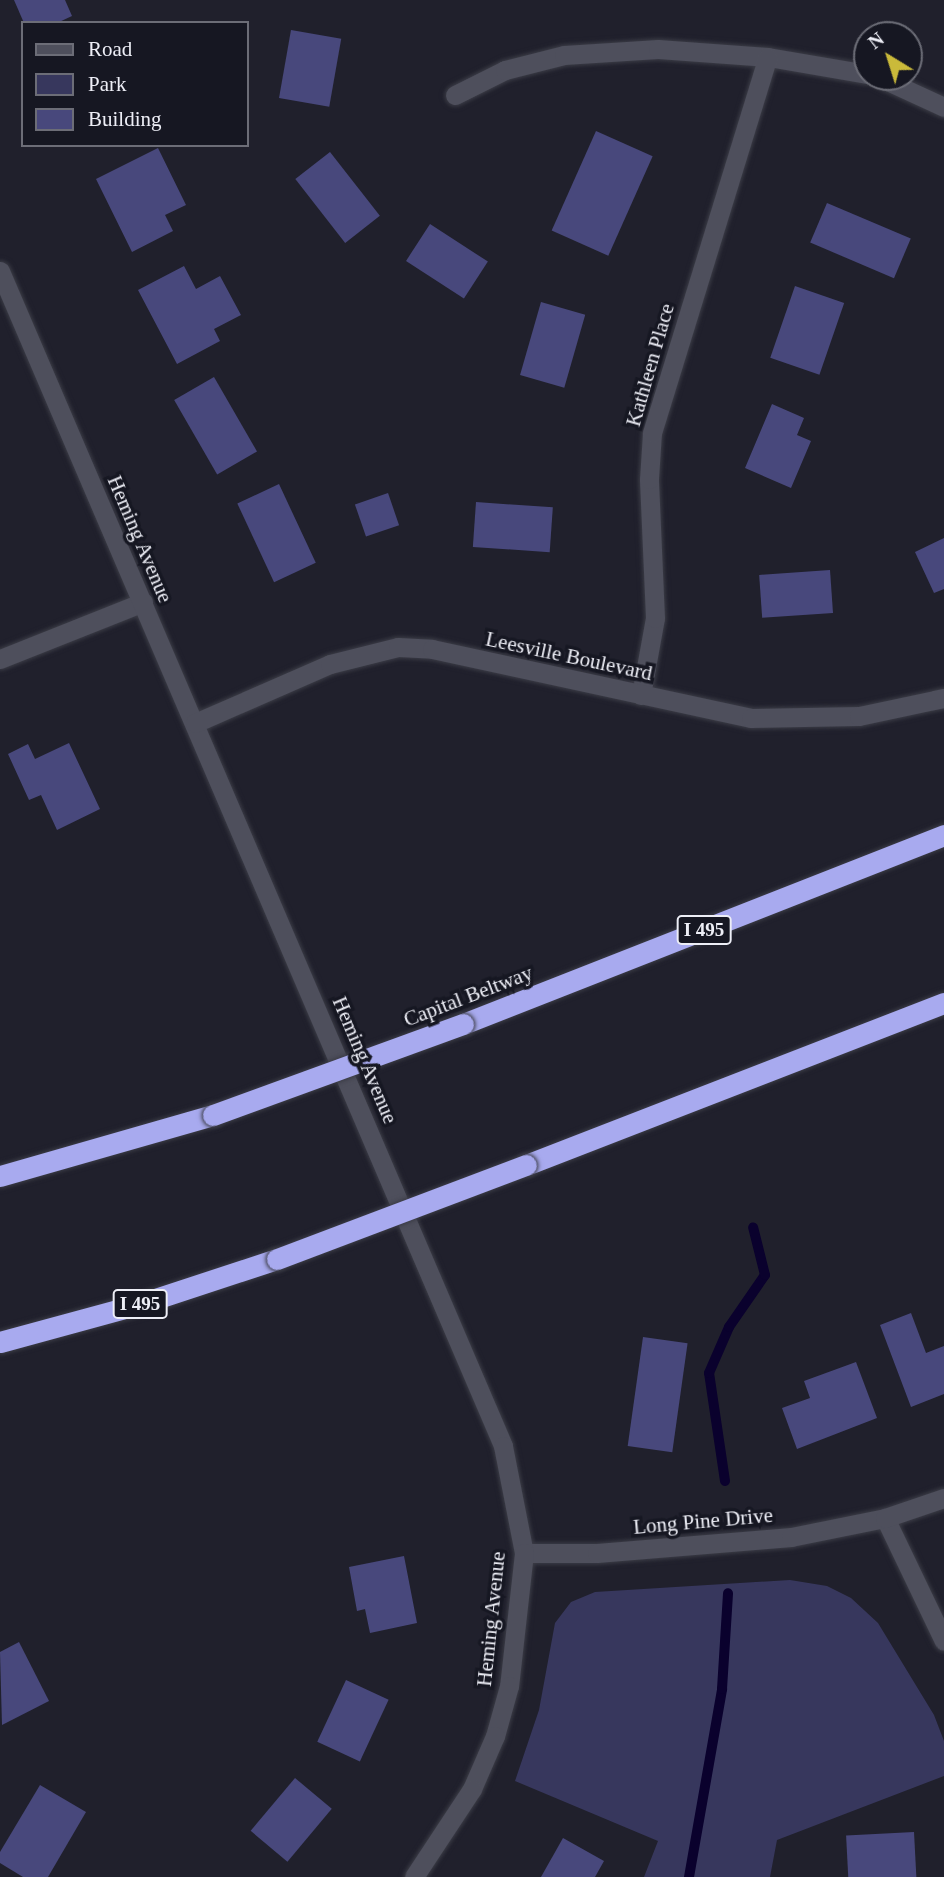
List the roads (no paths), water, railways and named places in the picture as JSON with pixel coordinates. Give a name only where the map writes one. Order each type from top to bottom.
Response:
[{"type":"highway","name":"Capital Beltway","points":[[0,1176],[213,1115],[463,1024],[944,835]]},
{"type":"highway","name":"I 495","points":[[0,1342],[140,1304],[277,1259],[944,1003]]},
{"type":"street","points":[[455,95],[505,70],[564,55],[658,49],[768,57],[853,72]]},
{"type":"street","name":"Kathleen Place","points":[[640,695],[655,618],[649,479],[652,433],[768,57]]},
{"type":"street","points":[[909,91],[944,107]]},
{"type":"street","name":"Heming Avenue","points":[[0,271],[496,1424],[524,1553],[509,1686],[495,1736],[453,1823],[414,1877]]},
{"type":"street","points":[[0,659],[143,602]]},
{"type":"street","name":"Leesville Boulevard","points":[[195,723],[330,664],[398,647],[432,649],[751,718],[818,720],[944,698]]},
{"type":"street","name":"Long Pine Drive","points":[[524,1553],[597,1553],[792,1537],[885,1518],[944,1498]]},
{"type":"street","points":[[885,1518],[944,1641]]},
{"type":"waterway","points":[[725,1481],[709,1373],[729,1327],[765,1275],[753,1227]]},
{"type":"waterway","points":[[689,1877],[722,1689],[728,1593]]}]
